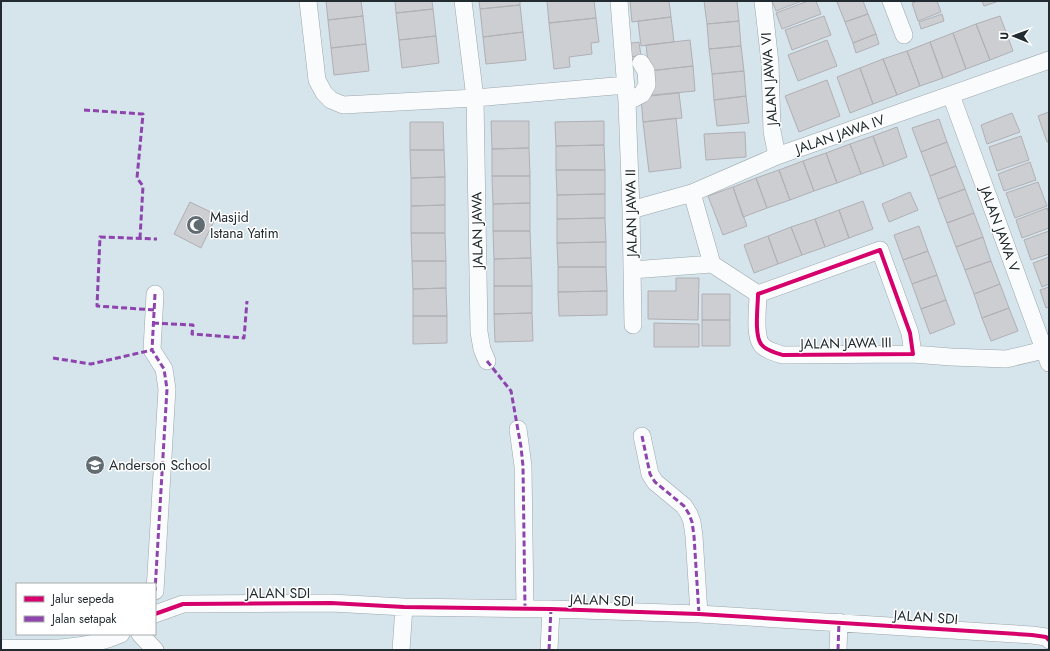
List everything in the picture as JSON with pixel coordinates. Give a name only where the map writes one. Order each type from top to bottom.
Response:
[{"type":"street","points":[[308,1],[317,80],[324,93],[331,100],[343,105],[475,98],[626,85]]},
{"type":"street","name":"JALAN JAWA","points":[[463,1],[475,98],[479,332],[482,349],[487,361]]},
{"type":"street","name":"JALAN JAWA II","points":[[619,1],[626,85],[632,210],[632,325]]},
{"type":"street","name":"JALAN JAWA VI","points":[[762,1],[770,63],[772,131],[777,156]]},
{"type":"street","points":[[891,1],[904,35]]},
{"type":"street","name":"JALAN JAWA IV","points":[[632,210],[692,193],[777,156],[951,96],[1049,60]]},
{"type":"street","points":[[627,102],[642,94],[646,85],[646,71],[641,63]]},
{"type":"street","name":"JALAN JAWA V","points":[[951,96],[1047,356]]},
{"type":"street","points":[[692,193],[712,264]]},
{"type":"street","name":"JALAN JAWA III","points":[[880,250],[910,333],[913,354],[775,353],[761,344],[758,334],[758,294],[880,250]]},
{"type":"street","points":[[632,270],[712,264],[758,294]]},
{"type":"street","points":[[155,294],[152,350],[164,369],[167,389],[155,583]]},
{"type":"street","points":[[913,354],[951,358],[1006,359],[1047,356]]},
{"type":"street","points":[[518,429],[523,466],[525,609]]},
{"type":"street","points":[[642,436],[646,463],[650,474],[655,482],[684,506],[692,522],[699,614]]},
{"type":"street","name":"JALAN SDI","points":[[156,614],[183,604],[331,603],[404,607],[551,609],[699,614],[839,622],[1032,635],[1046,637],[1049,640]]},
{"type":"street","points":[[401,650],[404,607]]},
{"type":"street","points":[[549,650],[551,609]]},
{"type":"street","points":[[838,650],[839,622]]},
{"type":"street","points":[[1,648],[48,649],[92,644],[119,635]]},
{"type":"street","points":[[141,635],[155,650]]},
{"type":"building","points":[[326,1],[361,1],[363,16],[328,20]]},
{"type":"building","points":[[395,1],[432,1],[433,9],[396,13]]},
{"type":"building","points":[[479,1],[520,1],[520,5],[480,9]]},
{"type":"building","points":[[547,1],[594,1],[596,18],[549,23]]},
{"type":"building","points":[[630,1],[669,1],[671,17],[632,22]]},
{"type":"building","points":[[704,1],[737,1],[739,21],[707,24]]},
{"type":"building","points":[[772,1],[802,1],[776,11]]},
{"type":"building","points":[[808,1],[816,1],[821,14],[782,29],[776,13]]},
{"type":"building","points":[[863,1],[868,14],[845,22],[837,2]]},
{"type":"building","points":[[918,1],[937,1],[941,12],[918,21],[912,3]]},
{"type":"building","points":[[982,1],[999,1],[984,6]]},
{"type":"building","points":[[520,5],[523,32],[483,37],[480,9]]},
{"type":"building","points":[[433,9],[436,36],[399,40],[396,13]]},
{"type":"building","points":[[868,14],[876,34],[853,43],[845,22]]},
{"type":"building","points":[[942,14],[944,21],[921,29],[919,22]]},
{"type":"building","points":[[363,16],[366,44],[331,48],[328,20]]},
{"type":"building","points":[[824,16],[831,35],[792,50],[785,30]]},
{"type":"building","points":[[1000,16],[1013,51],[990,60],[976,24]]},
{"type":"building","points":[[671,17],[674,42],[641,46],[638,21]]},
{"type":"building","points":[[596,18],[599,42],[591,43],[592,54],[569,57],[570,67],[554,69],[549,23]]},
{"type":"building","points":[[739,21],[741,46],[709,49],[707,24]]},
{"type":"building","points":[[976,24],[990,60],[966,69],[953,33]]},
{"type":"building","points":[[523,32],[526,60],[486,64],[483,37]]},
{"type":"building","points":[[953,33],[966,69],[943,78],[930,42]]},
{"type":"building","points":[[876,34],[879,44],[856,53],[853,43]]},
{"type":"building","points":[[436,36],[439,63],[402,68],[399,40]]},
{"type":"building","points":[[690,40],[693,66],[649,71],[646,45]]},
{"type":"building","points":[[827,40],[837,66],[798,81],[788,55]]},
{"type":"building","points":[[639,42],[641,56],[627,57],[625,44]]},
{"type":"building","points":[[930,42],[943,78],[920,86],[907,51]]},
{"type":"building","points":[[366,44],[369,71],[334,75],[331,48]]},
{"type":"building","points":[[741,46],[744,71],[712,74],[709,49]]},
{"type":"building","points":[[907,51],[920,86],[897,95],[883,59]]},
{"type":"building","points":[[883,59],[897,95],[873,104],[860,68]]},
{"type":"building","points":[[693,66],[695,91],[652,95],[649,71]]},
{"type":"building","points":[[860,68],[873,104],[850,113],[837,77]]},
{"type":"building","points":[[744,71],[746,96],[714,100],[712,74]]},
{"type":"building","points":[[827,80],[840,116],[799,132],[785,96]]},
{"type":"building","points":[[679,93],[682,118],[643,122],[641,97]]},
{"type":"building","points":[[746,96],[749,123],[717,126],[714,100]]},
{"type":"building","points":[[1049,112],[1049,142],[1047,142],[1038,116]]},
{"type":"building","points":[[1012,113],[1020,132],[987,144],[981,125]]},
{"type":"building","points":[[676,118],[681,168],[649,172],[643,122]]},
{"type":"building","points":[[939,119],[947,142],[921,152],[912,128]]},
{"type":"building","points":[[491,121],[529,121],[529,148],[492,149]]},
{"type":"building","points":[[604,121],[604,145],[556,146],[555,122]]},
{"type":"building","points":[[410,122],[443,122],[444,150],[410,150]]},
{"type":"building","points":[[897,127],[907,157],[884,166],[873,136]]},
{"type":"building","points":[[745,132],[746,157],[706,160],[704,134]]},
{"type":"building","points":[[873,136],[884,166],[861,174],[850,144]]},
{"type":"building","points":[[1021,136],[1029,160],[997,171],[989,147]]},
{"type":"building","points":[[947,142],[956,166],[930,176],[921,152]]},
{"type":"building","points":[[850,144],[861,174],[837,183],[826,153]]},
{"type":"building","points":[[604,145],[605,170],[556,170],[556,146]]},
{"type":"building","points":[[529,148],[530,176],[492,176],[492,149]]},
{"type":"building","points":[[410,150],[444,150],[445,177],[411,178]]},
{"type":"building","points":[[826,153],[837,183],[814,191],[803,161]]},
{"type":"building","points":[[803,161],[814,191],[790,200],[779,170]]},
{"type":"building","points":[[1030,162],[1036,180],[1004,191],[998,174]]},
{"type":"building","points":[[956,166],[965,189],[938,199],[930,176]]},
{"type":"building","points":[[556,170],[605,170],[605,194],[557,195]]},
{"type":"building","points":[[779,170],[790,200],[767,208],[756,178]]},
{"type":"building","points":[[492,176],[530,176],[530,203],[493,204]]},
{"type":"building","points":[[445,177],[445,205],[411,206],[411,178]]},
{"type":"building","points":[[756,178],[767,208],[743,217],[733,187]]},
{"type":"building","points":[[1038,182],[1047,206],[1015,218],[1006,193]]},
{"type":"building","points":[[733,187],[747,226],[723,235],[708,196]]},
{"type":"building","points":[[965,189],[974,213],[947,223],[938,199]]},
{"type":"building","points":[[910,192],[918,210],[889,222],[882,204]]},
{"type":"building","points":[[605,194],[605,218],[557,219],[557,195]]},
{"type":"building","points":[[863,201],[873,229],[849,238],[839,210]]},
{"type":"building","name":"Masjid Istana Yatim","points":[[190,202],[217,215],[201,248],[174,234]]},
{"type":"building","points":[[530,203],[530,231],[493,231],[493,204]]},
{"type":"building","points":[[445,205],[445,233],[411,233],[411,206]]},
{"type":"building","points":[[1047,208],[1049,213],[1049,228],[1022,238],[1016,220]]},
{"type":"building","points":[[839,210],[849,238],[825,247],[815,219]]},
{"type":"building","points":[[974,213],[983,237],[956,247],[947,223]]},
{"type":"building","points":[[605,218],[606,242],[557,243],[557,219]]},
{"type":"building","points":[[815,219],[825,247],[802,255],[791,227]]},
{"type":"building","points":[[919,226],[928,251],[903,260],[894,235]]},
{"type":"building","points":[[791,227],[802,255],[778,264],[768,236]]},
{"type":"building","points":[[493,231],[530,231],[531,258],[494,259]]},
{"type":"building","points":[[1049,231],[1049,254],[1031,260],[1024,240]]},
{"type":"building","points":[[411,233],[445,233],[446,261],[412,261]]},
{"type":"building","points":[[768,236],[778,264],[754,273],[744,245]]},
{"type":"building","points":[[983,237],[991,261],[965,270],[956,247]]},
{"type":"building","points":[[606,242],[606,267],[558,267],[557,243]]},
{"type":"building","points":[[928,251],[937,275],[912,284],[903,260]]},
{"type":"building","points":[[1049,257],[1049,284],[1042,287],[1033,263]]},
{"type":"building","points":[[531,258],[532,286],[494,286],[494,259]]},
{"type":"building","points":[[412,261],[446,261],[446,288],[413,289]]},
{"type":"building","points":[[991,261],[1000,284],[974,294],[965,270]]},
{"type":"building","points":[[558,267],[606,267],[607,291],[558,292]]},
{"type":"building","points":[[937,275],[946,300],[921,309],[912,284]]},
{"type":"building","points":[[676,278],[699,278],[698,320],[648,319],[648,291],[676,291]]},
{"type":"building","points":[[1000,284],[1009,308],[982,318],[974,294]]},
{"type":"building","points":[[494,286],[532,286],[532,313],[494,314]]},
{"type":"building","points":[[1049,287],[1049,307],[1046,308],[1040,290]]},
{"type":"building","points":[[446,288],[447,316],[413,316],[413,289]]},
{"type":"building","points":[[607,291],[607,315],[559,316],[558,292]]},
{"type":"building","points":[[702,294],[730,294],[730,320],[702,320]]},
{"type":"building","points":[[946,300],[955,324],[930,334],[921,309]]},
{"type":"building","points":[[1009,308],[1018,331],[991,341],[982,318]]},
{"type":"building","points":[[532,313],[533,341],[495,342],[494,314]]},
{"type":"building","points":[[413,316],[447,316],[447,343],[413,344]]},
{"type":"building","points":[[702,320],[730,320],[730,346],[702,346]]},
{"type":"building","points":[[654,323],[699,324],[699,347],[654,347]]},
{"type":"marked path","points":[[84,110],[143,114],[137,178],[143,186],[140,238]]},
{"type":"marked path","points":[[154,310],[97,306],[100,237],[157,239]]},
{"type":"marked path","points":[[155,294],[152,350],[164,369],[167,389],[155,583]]},
{"type":"marked path","points":[[153,323],[193,325],[192,334],[244,338],[247,301]]},
{"type":"marked path","points":[[53,358],[91,364],[152,350]]},
{"type":"marked path","points":[[487,361],[511,391],[521,447],[523,466],[525,609]]},
{"type":"marked path","points":[[642,436],[650,474],[655,482],[684,506],[692,522],[699,614]]},
{"type":"marked path","points":[[549,650],[551,609]]},
{"type":"marked path","points":[[838,650],[839,622]]},
{"type":"cycle path","points":[[880,250],[910,333],[913,354],[783,355],[768,350],[761,344],[757,327],[758,294],[880,250]]},
{"type":"cycle path","points":[[156,614],[183,604],[331,603],[404,607],[551,609],[699,614],[1032,635],[1046,637],[1049,640]]},
{"type":"place","name":"Masjid Istana Yatim","points":[[196,225]]},
{"type":"place","name":"Anderson School","points":[[95,465]]}]
